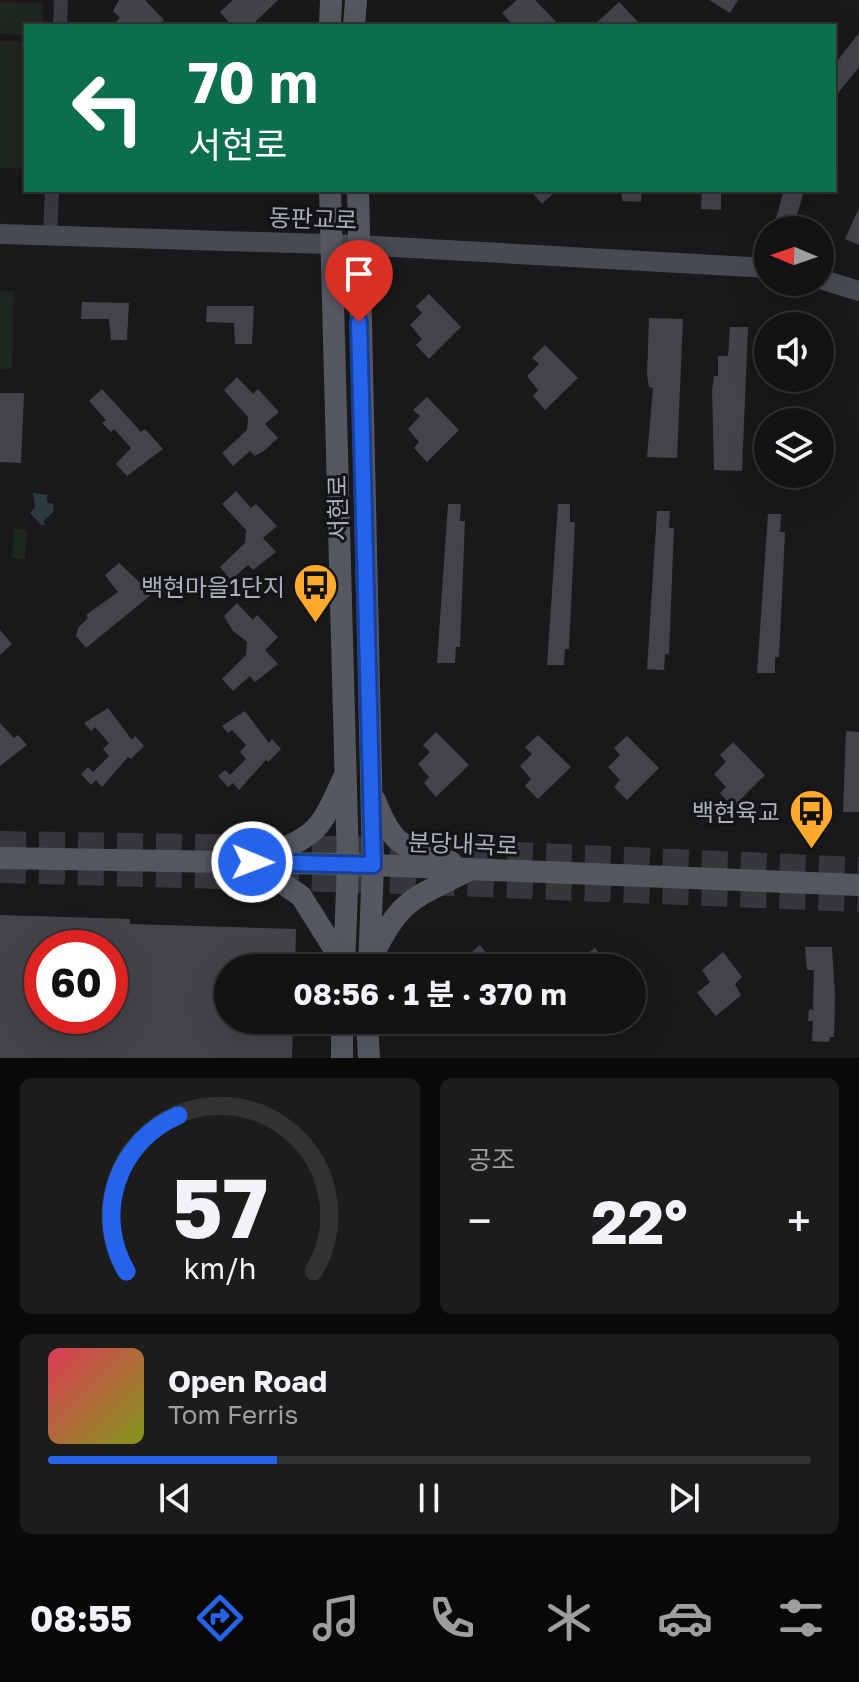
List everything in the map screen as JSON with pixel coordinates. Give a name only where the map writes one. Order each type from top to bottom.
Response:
[{"type":"main road","points":[[330,24],[331,0]]},
{"type":"main road","points":[[354,24],[356,0]]},
{"type":"main road","name":"서현로","points":[[330,192],[340,465],[348,864],[345,954]]},
{"type":"main road","name":"서현로","points":[[358,192],[373,865],[369,954]]},
{"type":"main road","name":"동판교로","points":[[0,234],[357,245],[754,267]]},
{"type":"main road","points":[[834,283],[859,291]]},
{"type":"main road","points":[[252,862],[312,835],[330,809],[346,773]]},
{"type":"main road","points":[[371,789],[387,832],[395,840],[470,870]]},
{"type":"main road","name":"분당내곡로","points":[[0,858],[348,864],[859,885]]},
{"type":"main road","points":[[252,862],[301,896],[336,954]]},
{"type":"main road","points":[[374,954],[391,917],[402,907],[470,870]]},
{"type":"main road","points":[[342,1034],[342,1058]]},
{"type":"main road","points":[[368,1034],[369,1058]]},
{"type":"street","points":[[60,24],[61,0]]},
{"type":"street","points":[[50,236],[52,192]]},
{"type":"shaded area","points":[[0,2],[43,3],[42,24],[24,24],[24,35],[0,34]]},
{"type":"shaded area","points":[[0,41],[24,42],[24,169],[0,168]]},
{"type":"shaded area","points":[[0,291],[14,291],[12,369],[0,369]]},
{"type":"shaded area","points":[[33,493],[47,495],[47,502],[53,504],[54,511],[43,522],[46,525],[41,525],[30,513],[35,507]]},
{"type":"shaded area","points":[[14,528],[27,531],[25,559],[12,558]]},
{"type":"building","points":[[119,0],[145,0],[164,20],[159,24],[113,24],[120,18],[113,11]]},
{"type":"building","points":[[233,0],[278,0],[253,24],[230,24],[220,12]]},
{"type":"building","points":[[517,0],[535,0],[558,24],[512,24],[502,13]]},
{"type":"building","points":[[709,0],[738,0],[730,13]]},
{"type":"building","points":[[619,2],[640,24],[595,24]]},
{"type":"building","points":[[859,33],[859,67],[836,96],[836,62]]},
{"type":"building","points":[[532,192],[555,192],[542,204]]},
{"type":"building","points":[[622,192],[642,192],[641,202],[622,201]]},
{"type":"building","points":[[702,192],[721,192],[721,210],[701,209]]},
{"type":"building","points":[[783,192],[803,192],[797,216],[777,216]]},
{"type":"building","points":[[859,208],[859,245],[845,239]]},
{"type":"building","points":[[429,294],[461,327],[429,359],[416,345],[422,339],[410,325],[422,313],[416,306]]},
{"type":"building","points":[[82,302],[129,303],[127,340],[111,340],[109,319],[81,319]]},
{"type":"building","points":[[207,306],[254,306],[252,344],[235,344],[234,323],[206,322]]},
{"type":"building","points":[[649,318],[683,319],[677,458],[647,457],[653,388],[649,387],[647,375]]},
{"type":"building","points":[[730,327],[748,327],[742,471],[714,470],[712,390],[714,376],[718,376],[718,356],[728,356]]},
{"type":"building","points":[[545,345],[578,378],[545,410],[533,396],[538,390],[527,376],[539,364],[532,358]]},
{"type":"building","points":[[237,377],[253,394],[258,389],[279,412],[265,424],[278,438],[255,456],[250,451],[233,466],[222,453],[247,430],[248,417],[224,390]]},
{"type":"building","points":[[102,389],[141,432],[145,429],[163,449],[127,476],[116,464],[131,448],[114,429],[111,432],[102,423],[106,420],[89,401]]},
{"type":"building","points":[[0,393],[24,393],[21,463],[0,462]]},
{"type":"building","points":[[427,397],[459,430],[427,462],[414,448],[419,442],[408,429],[420,416],[413,410]]},
{"type":"building","points":[[236,491],[251,508],[256,504],[277,526],[263,538],[276,552],[253,570],[248,565],[231,580],[220,567],[245,543],[246,530],[222,504]]},
{"type":"building","points":[[448,504],[461,504],[460,521],[465,521],[460,647],[456,647],[455,663],[437,663]]},
{"type":"building","points":[[558,504],[570,504],[570,522],[575,522],[569,649],[565,649],[564,665],[547,665]]},
{"type":"building","points":[[657,511],[670,511],[669,528],[674,528],[669,654],[665,654],[664,670],[647,669]]},
{"type":"building","points":[[768,514],[781,514],[780,532],[785,532],[779,657],[775,657],[775,673],[757,673]]},
{"type":"building","points":[[119,563],[152,594],[86,648],[76,636],[78,628],[88,618],[86,615],[118,592],[105,575]]},
{"type":"building","points":[[237,603],[253,620],[257,615],[278,637],[265,650],[278,664],[255,682],[250,676],[233,691],[222,679],[246,655],[247,642],[233,631],[224,616]]},
{"type":"building","points":[[0,630],[12,644],[0,655]]},
{"type":"building","points":[[108,708],[132,740],[135,736],[144,746],[131,759],[128,757],[102,787],[96,780],[91,785],[81,774],[88,767],[93,772],[109,756],[103,749],[109,743],[95,727],[91,731],[84,723]]},
{"type":"building","points":[[245,711],[269,743],[272,739],[281,749],[268,762],[266,760],[239,790],[233,783],[228,787],[218,776],[225,770],[230,775],[246,759],[240,752],[246,745],[232,730],[228,733],[222,726]]},
{"type":"building","points":[[0,723],[14,738],[18,735],[27,745],[0,766]]},
{"type":"building","points":[[846,731],[859,732],[859,812],[843,812]]},
{"type":"building","points":[[436,732],[469,765],[436,797],[424,783],[429,777],[418,764],[430,752],[423,745]]},
{"type":"building","points":[[538,735],[571,767],[538,799],[525,786],[531,779],[520,766],[532,754],[525,747]]},
{"type":"building","points":[[627,736],[659,768],[627,800],[614,787],[620,780],[608,767],[620,755],[614,748]]},
{"type":"building","points":[[733,742],[765,775],[733,807],[720,793],[726,787],[714,774],[726,762],[720,755]]},
{"type":"building","points":[[0,915],[130,919],[130,924],[296,929],[295,954],[214,954],[214,1034],[293,1034],[292,1058],[0,1058]]},
{"type":"building","points":[[480,945],[487,954],[470,954]]},
{"type":"building","points":[[805,947],[832,947],[834,1037],[830,1037],[829,1042],[812,1041],[813,1021],[808,1021],[809,1009],[813,1010],[814,970],[807,970]]},
{"type":"building","points":[[723,952],[742,977],[735,984],[741,995],[716,1016],[697,993],[710,982],[702,970]]},
{"type":"tunnel","points":[[0,844],[402,850],[859,870]]},
{"type":"tunnel","points":[[0,870],[403,881],[859,899]]},
{"type":"place","name":"백현마을1단지","points":[[316,625]]},
{"type":"place","name":"백현육교","points":[[811,850]]},
{"type":"route","points":[[252,862],[373,865],[359,322]]}]
